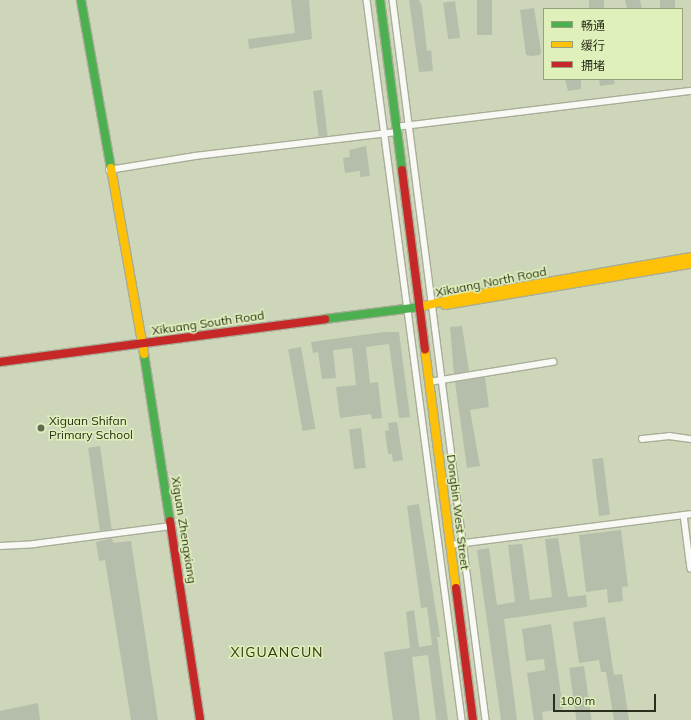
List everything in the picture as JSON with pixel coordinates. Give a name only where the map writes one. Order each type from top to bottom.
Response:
[{"type":"main road","name":"Xiguan Zhengxiang","points":[[81,0],[109,170],[142,344],[200,720]]},
{"type":"main road","name":"Dongbin West Street","points":[[380,0],[474,720]]},
{"type":"main road","name":"Xikuang North Road","points":[[432,305],[456,298],[691,257]]},
{"type":"main road","name":"Xikuang North Road","points":[[432,305],[458,305],[691,264]]},
{"type":"main road","name":"Xikuang South Road","points":[[0,362],[432,305]]},
{"type":"street","points":[[367,0],[462,720]]},
{"type":"street","points":[[393,0],[486,720]]},
{"type":"street","points":[[109,170],[384,133],[409,126],[691,91]]},
{"type":"street","points":[[429,382],[553,362]]},
{"type":"street","points":[[642,439],[669,436],[691,439]]},
{"type":"street","points":[[450,545],[691,514]]},
{"type":"street","points":[[684,515],[691,569]]},
{"type":"street","points":[[0,546],[34,544],[171,526]]},
{"type":"building","points":[[291,0],[309,0],[312,39],[249,49],[248,39],[295,33]]},
{"type":"building","points":[[409,0],[419,0],[422,6],[427,51],[431,50],[433,71],[419,72]]},
{"type":"building","points":[[477,0],[492,0],[492,35],[477,35]]},
{"type":"building","points":[[589,0],[604,0],[604,8],[589,8]]},
{"type":"building","points":[[625,0],[640,0],[642,8],[627,8]]},
{"type":"building","points":[[660,0],[675,0],[675,8],[660,8]]},
{"type":"building","points":[[455,1],[460,38],[448,39],[443,3]]},
{"type":"building","points":[[534,8],[541,51],[540,55],[531,56],[526,55],[520,10]]},
{"type":"building","points":[[565,80],[581,80],[581,89],[568,91]]},
{"type":"building","points":[[599,80],[614,80],[615,84],[600,86]]},
{"type":"building","points":[[322,90],[328,136],[319,137],[313,91]]},
{"type":"building","points":[[366,146],[370,176],[360,177],[360,171],[345,173],[343,158],[350,157],[349,150]]},
{"type":"building","points":[[462,326],[469,371],[454,374],[450,327]]},
{"type":"building","points":[[384,332],[399,332],[410,417],[399,418],[389,344],[366,347],[370,383],[378,382],[382,418],[372,419],[371,414],[340,418],[336,387],[356,385],[352,348],[333,350],[336,378],[322,379],[318,352],[313,353],[311,342]]},
{"type":"building","points":[[301,347],[315,429],[303,431],[288,349]]},
{"type":"building","points":[[485,377],[489,407],[470,410],[480,466],[467,468],[455,382]]},
{"type":"building","points":[[397,422],[403,460],[393,462],[392,454],[388,454],[385,431],[389,430],[388,423]]},
{"type":"building","points":[[361,428],[366,468],[354,469],[349,429]]},
{"type":"building","points":[[100,446],[112,529],[100,531],[88,448]]},
{"type":"building","points":[[603,458],[610,515],[599,516],[592,459]]},
{"type":"building","points":[[419,504],[440,637],[437,637],[448,720],[436,720],[428,655],[412,657],[420,720],[393,720],[384,652],[410,648],[406,612],[414,610],[419,647],[432,645],[427,607],[421,608],[407,506]]},
{"type":"building","points":[[621,530],[628,586],[622,587],[623,601],[608,603],[607,589],[586,592],[579,535]]},
{"type":"building","points":[[112,538],[113,543],[131,541],[158,720],[131,720],[105,560],[99,561],[96,542]]},
{"type":"building","points":[[558,538],[568,597],[586,595],[587,607],[504,619],[517,720],[501,720],[477,550],[489,548],[497,605],[515,602],[508,545],[522,544],[530,600],[552,597],[545,539]]},
{"type":"building","points":[[605,617],[614,675],[622,674],[629,720],[614,720],[606,672],[601,672],[599,660],[579,663],[573,622]]},
{"type":"building","points":[[551,624],[563,709],[542,712],[543,720],[534,720],[527,673],[545,670],[544,659],[526,661],[522,629]]},
{"type":"building","points":[[584,666],[592,720],[576,720],[569,668]]},
{"type":"building","points":[[38,703],[40,720],[0,720],[0,711]]},
{"type":"traffic: fast","points":[[81,0],[111,168]]},
{"type":"traffic: fast","points":[[380,0],[402,170]]},
{"type":"traffic: fast","points":[[325,319],[420,307]]},
{"type":"traffic: fast","points":[[144,354],[170,521]]},
{"type":"traffic: slow","points":[[111,168],[144,354]]},
{"type":"traffic: slow","points":[[420,307],[456,298],[691,257]]},
{"type":"traffic: slow","points":[[445,305],[691,264]]},
{"type":"traffic: slow","points":[[425,350],[456,588]]},
{"type":"traffic: jam","points":[[402,170],[425,350]]},
{"type":"traffic: jam","points":[[0,362],[325,319]]},
{"type":"traffic: jam","points":[[170,521],[200,720]]},
{"type":"traffic: jam","points":[[456,588],[473,720]]},
{"type":"place","name":"Xiguan Shifan Primary School","points":[[41,428]]},
{"type":"district","name":"XIGUANCUN","points":[[277,652]]}]
